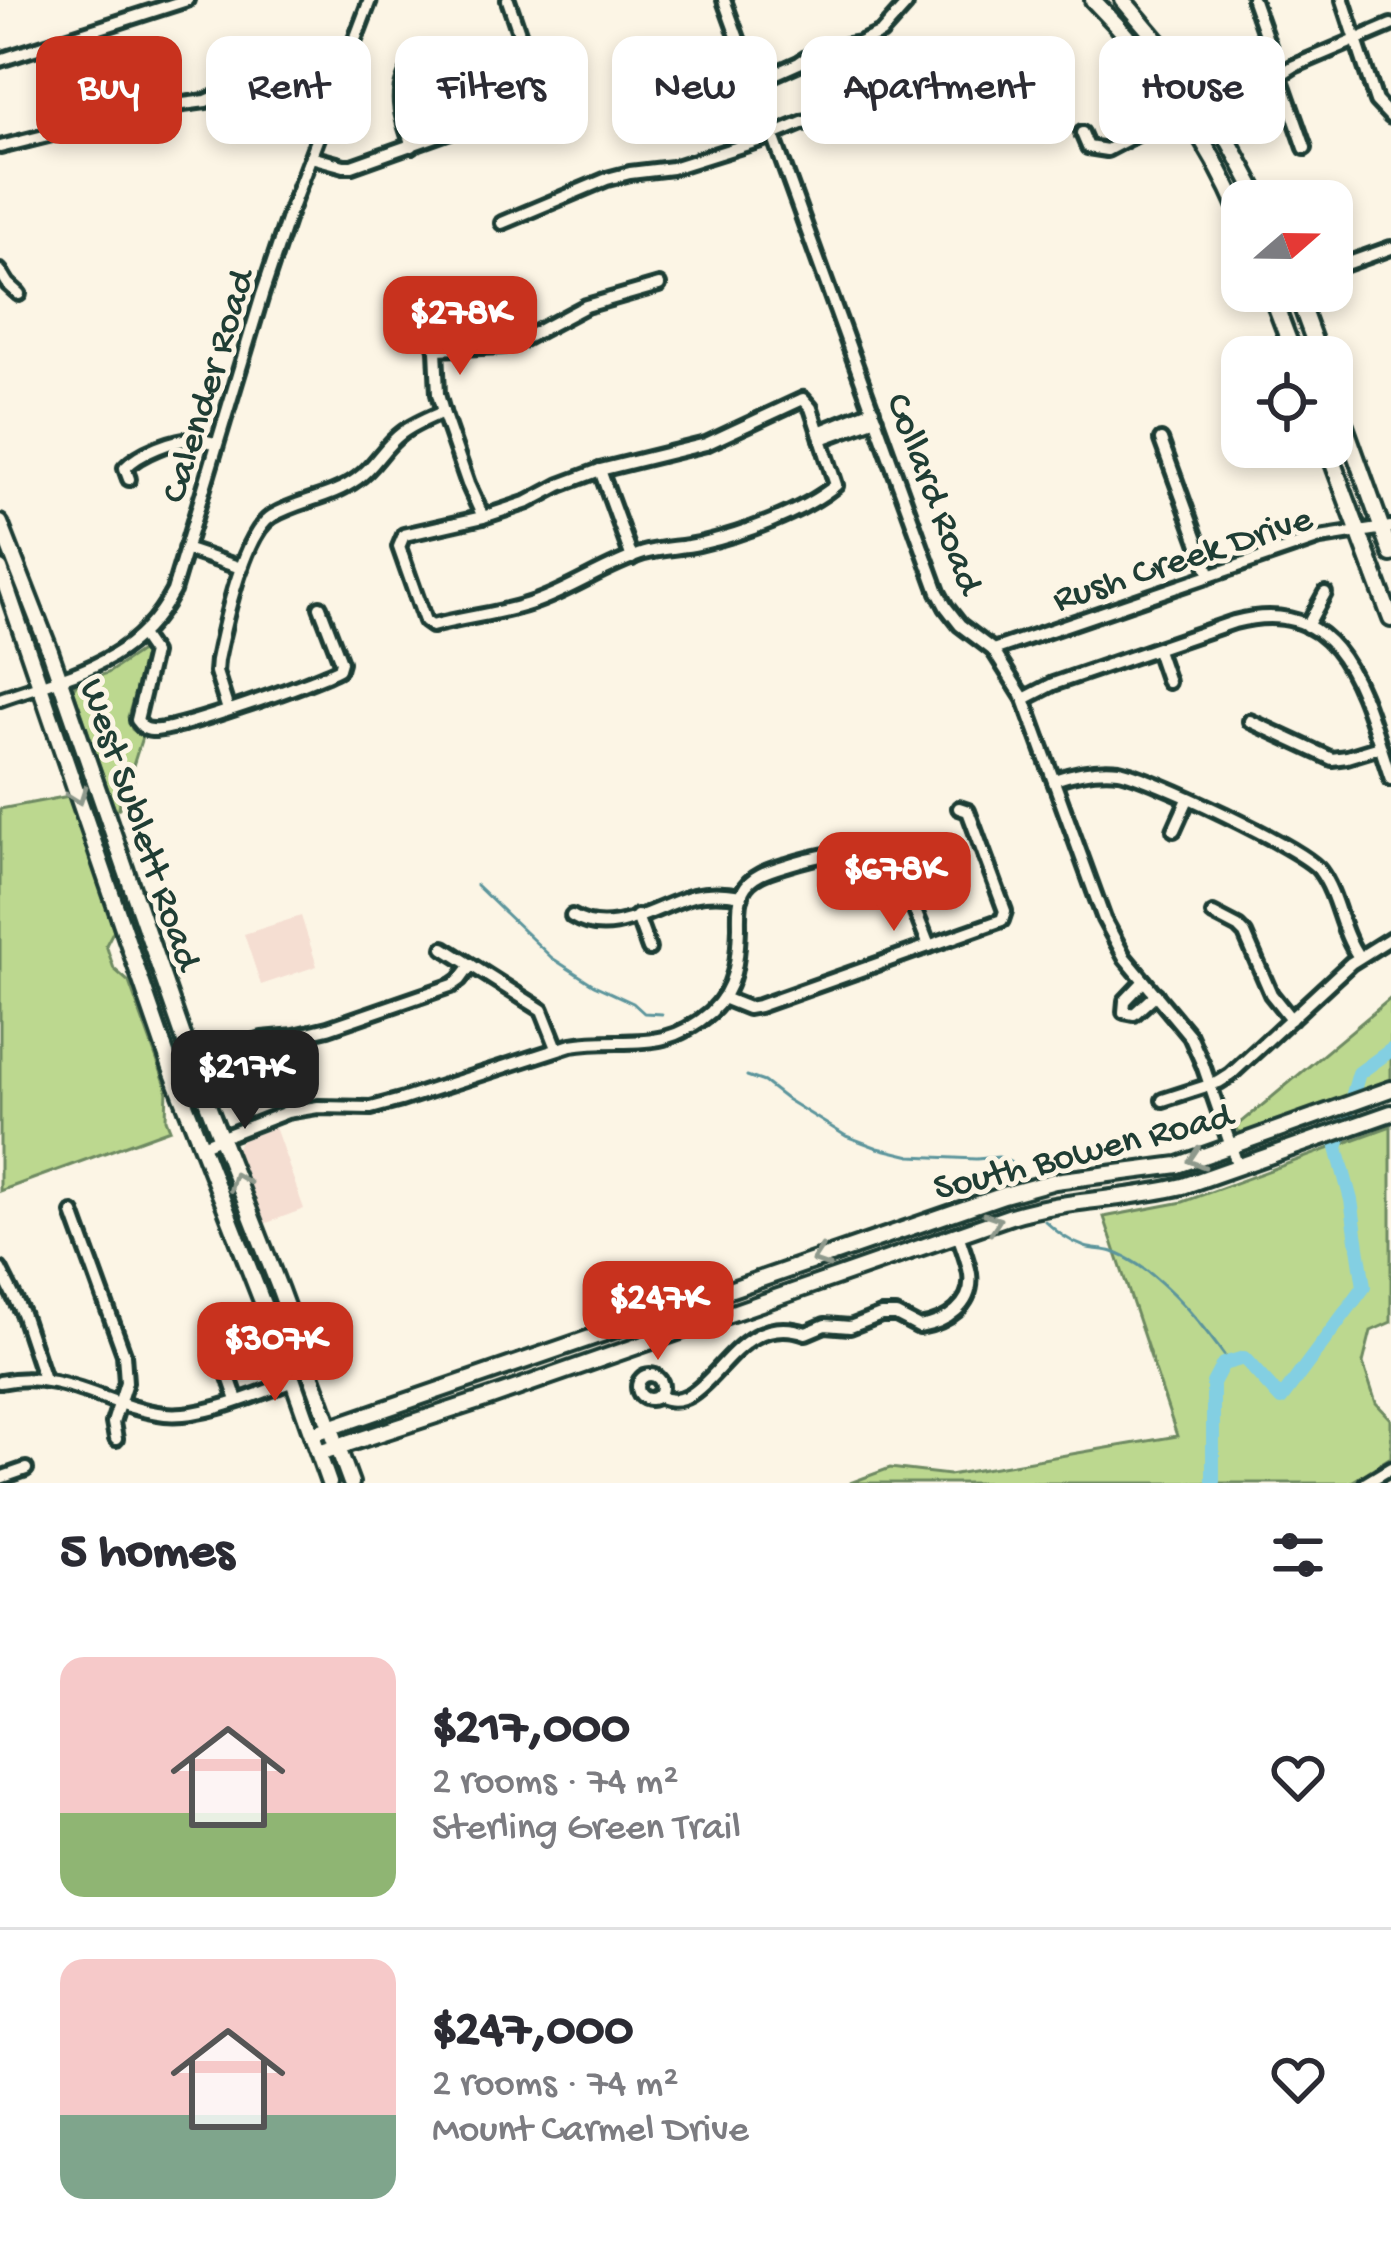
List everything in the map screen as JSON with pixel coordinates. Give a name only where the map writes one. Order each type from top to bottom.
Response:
[{"type":"main road","points":[[1093,0],[1125,36]]},
{"type":"main road","points":[[1123,0],[1154,36]]},
{"type":"main road","points":[[1141,36],[1148,29]]},
{"type":"main road","points":[[1205,144],[1226,180]]},
{"type":"main road","points":[[1231,144],[1250,180]]},
{"type":"main road","points":[[1353,443],[1387,528],[1391,554]]},
{"type":"main road","points":[[1335,468],[1391,619]]},
{"type":"main road","name":"West Sublett Road","points":[[0,523],[192,1062],[352,1483]]},
{"type":"main road","name":"West Sublett Road","points":[[0,569],[171,1069],[329,1483]]},
{"type":"main road","name":"South Bowen Road","points":[[312,1434],[1022,1189],[1164,1168],[1391,1090]]},
{"type":"main road","name":"South Bowen Road","points":[[319,1453],[1040,1207],[1184,1186],[1391,1113]]},
{"type":"main road","points":[[676,1307],[683,1328]]},
{"type":"main road","points":[[484,1376],[491,1397]]},
{"type":"main road","points":[[320,1398],[330,1408],[357,1419]]},
{"type":"main road","points":[[352,1483],[353,1454],[364,1437]]},
{"type":"street","points":[[0,60],[187,0]]},
{"type":"street","name":"Calender Road","points":[[356,36],[370,0]]},
{"type":"street","points":[[311,157],[352,166],[527,106],[538,98],[508,0]]},
{"type":"street","name":"Collard Road","points":[[724,0],[737,36]]},
{"type":"street","points":[[1253,0],[1265,36]]},
{"type":"street","points":[[1343,0],[1376,101],[1391,117]]},
{"type":"street","points":[[777,73],[818,50],[860,43],[881,33],[906,5]]},
{"type":"street","points":[[1285,71],[1391,25]]},
{"type":"street","points":[[1285,94],[1305,148]]},
{"type":"street","points":[[1082,133],[1088,147],[1106,150],[1118,144]]},
{"type":"street","points":[[0,147],[36,138]]},
{"type":"street","name":"Calender Road","points":[[0,700],[118,655],[142,637],[165,607],[262,295],[316,144]]},
{"type":"street","points":[[502,223],[607,179],[672,168],[745,144]]},
{"type":"street","name":"Collard Road","points":[[776,144],[946,608],[964,629],[993,650],[1024,698],[1104,920],[1125,958],[1190,1036],[1238,1167]]},
{"type":"street","points":[[1353,262],[1391,248]]},
{"type":"street","points":[[0,272],[20,294]]},
{"type":"street","points":[[436,349],[503,346],[586,306],[659,285]]},
{"type":"street","points":[[415,286],[436,349],[443,412],[483,517]]},
{"type":"street","points":[[802,399],[811,408],[836,485],[761,525],[701,544],[647,552],[528,604],[432,626],[425,621],[399,548],[404,535],[483,517],[600,470],[706,444],[802,399]]},
{"type":"street","points":[[227,710],[217,660],[250,543],[265,521],[347,486],[402,433],[443,412]]},
{"type":"street","points":[[820,435],[875,415]]},
{"type":"street","points":[[129,479],[125,467],[133,459],[185,440],[216,443]]},
{"type":"street","points":[[1161,440],[1210,575]]},
{"type":"street","points":[[600,470],[632,558]]},
{"type":"street","name":"Rush Creek Drive","points":[[993,650],[1320,538],[1387,528]]},
{"type":"street","points":[[185,550],[242,568]]},
{"type":"street","points":[[1307,626],[1325,593]]},
{"type":"street","points":[[142,637],[154,653],[137,720],[150,730],[161,730],[339,669],[341,662],[320,608]]},
{"type":"street","points":[[1024,698],[1053,684],[1249,619],[1283,619],[1307,626],[1346,659],[1391,779]]},
{"type":"street","points":[[1157,650],[1168,682]]},
{"type":"street","points":[[1250,721],[1332,759],[1380,747]]},
{"type":"street","points":[[1054,781],[1084,772],[1117,771],[1144,778],[1299,853],[1327,882],[1359,957]]},
{"type":"street","points":[[1174,830],[1188,799]]},
{"type":"street","points":[[723,998],[748,1008],[759,1006],[1002,920],[1005,911],[968,811],[959,808]]},
{"type":"street","points":[[202,1145],[301,1109],[370,1108],[557,1048],[598,1041],[654,1042],[690,1027],[723,998],[737,963],[742,896],[749,883],[772,869],[827,853],[870,855],[900,880],[929,946]]},
{"type":"street","points":[[572,916],[597,926],[614,925],[710,893],[742,896]]},
{"type":"street","points":[[1213,914],[1246,934],[1270,994],[1291,1019]]},
{"type":"street","points":[[637,916],[650,949]]},
{"type":"street","points":[[1163,1100],[1234,1072],[1359,957],[1391,938]]},
{"type":"street","points":[[444,948],[542,1010],[557,1048]]},
{"type":"street","points":[[192,1062],[262,1040],[328,1028],[452,985],[471,965]]},
{"type":"street","points":[[1144,981],[1125,1001],[1124,1012],[1134,1014],[1156,994]]},
{"type":"street","points":[[73,1214],[124,1354],[126,1382],[113,1423],[116,1439]]},
{"type":"street","points":[[658,1396],[673,1400],[692,1394],[740,1346],[772,1328],[806,1333],[825,1325],[850,1327],[881,1315],[896,1315],[919,1327],[947,1319],[969,1293],[971,1277],[958,1234]]},
{"type":"street","points":[[0,1269],[22,1312],[44,1379]]},
{"type":"street","points":[[217,1342],[237,1400]]},
{"type":"street","points":[[0,1382],[44,1379],[144,1410],[174,1414],[196,1412],[293,1381]]},
{"type":"street","points":[[1366,1483],[1391,1468]]},
{"type":"street","points":[[0,1478],[26,1469]]},
{"type":"shaded area","points":[[301,916],[317,966],[261,985],[244,934]]},
{"type":"shaded area","points":[[275,1127],[304,1209],[264,1224],[236,1149],[240,1141]]},
{"type":"green space","points":[[142,650],[146,653],[128,717],[132,729],[142,737],[130,775],[133,780],[123,779],[115,810],[73,689]]},
{"type":"green space","points":[[69,796],[115,928],[106,945],[114,969],[129,982],[167,1088],[170,1129],[0,1191],[0,809]]},
{"type":"green space","points":[[1391,998],[1391,1081],[1240,1134],[1236,1127]]},
{"type":"green space","points":[[1391,1126],[1391,1322],[1371,1331],[1363,1363],[1376,1403],[1391,1419],[1391,1457],[1350,1483],[850,1483],[890,1468],[949,1475],[1177,1436],[1104,1217],[1183,1202]]},
{"type":"waterway","points":[[476,885],[552,958],[644,1013],[662,1014]]},
{"type":"waterway","points":[[1213,1483],[1213,1383],[1223,1364],[1244,1358],[1281,1399],[1364,1287],[1351,1200],[1337,1148],[1359,1073],[1391,1050]]},
{"type":"waterway","points":[[747,1076],[764,1082],[846,1136],[878,1148],[911,1156],[999,1157],[1010,1162],[1019,1175]]},
{"type":"waterway","points":[[1045,1221],[1073,1242],[1113,1252],[1160,1282],[1224,1355],[1223,1364]]}]
